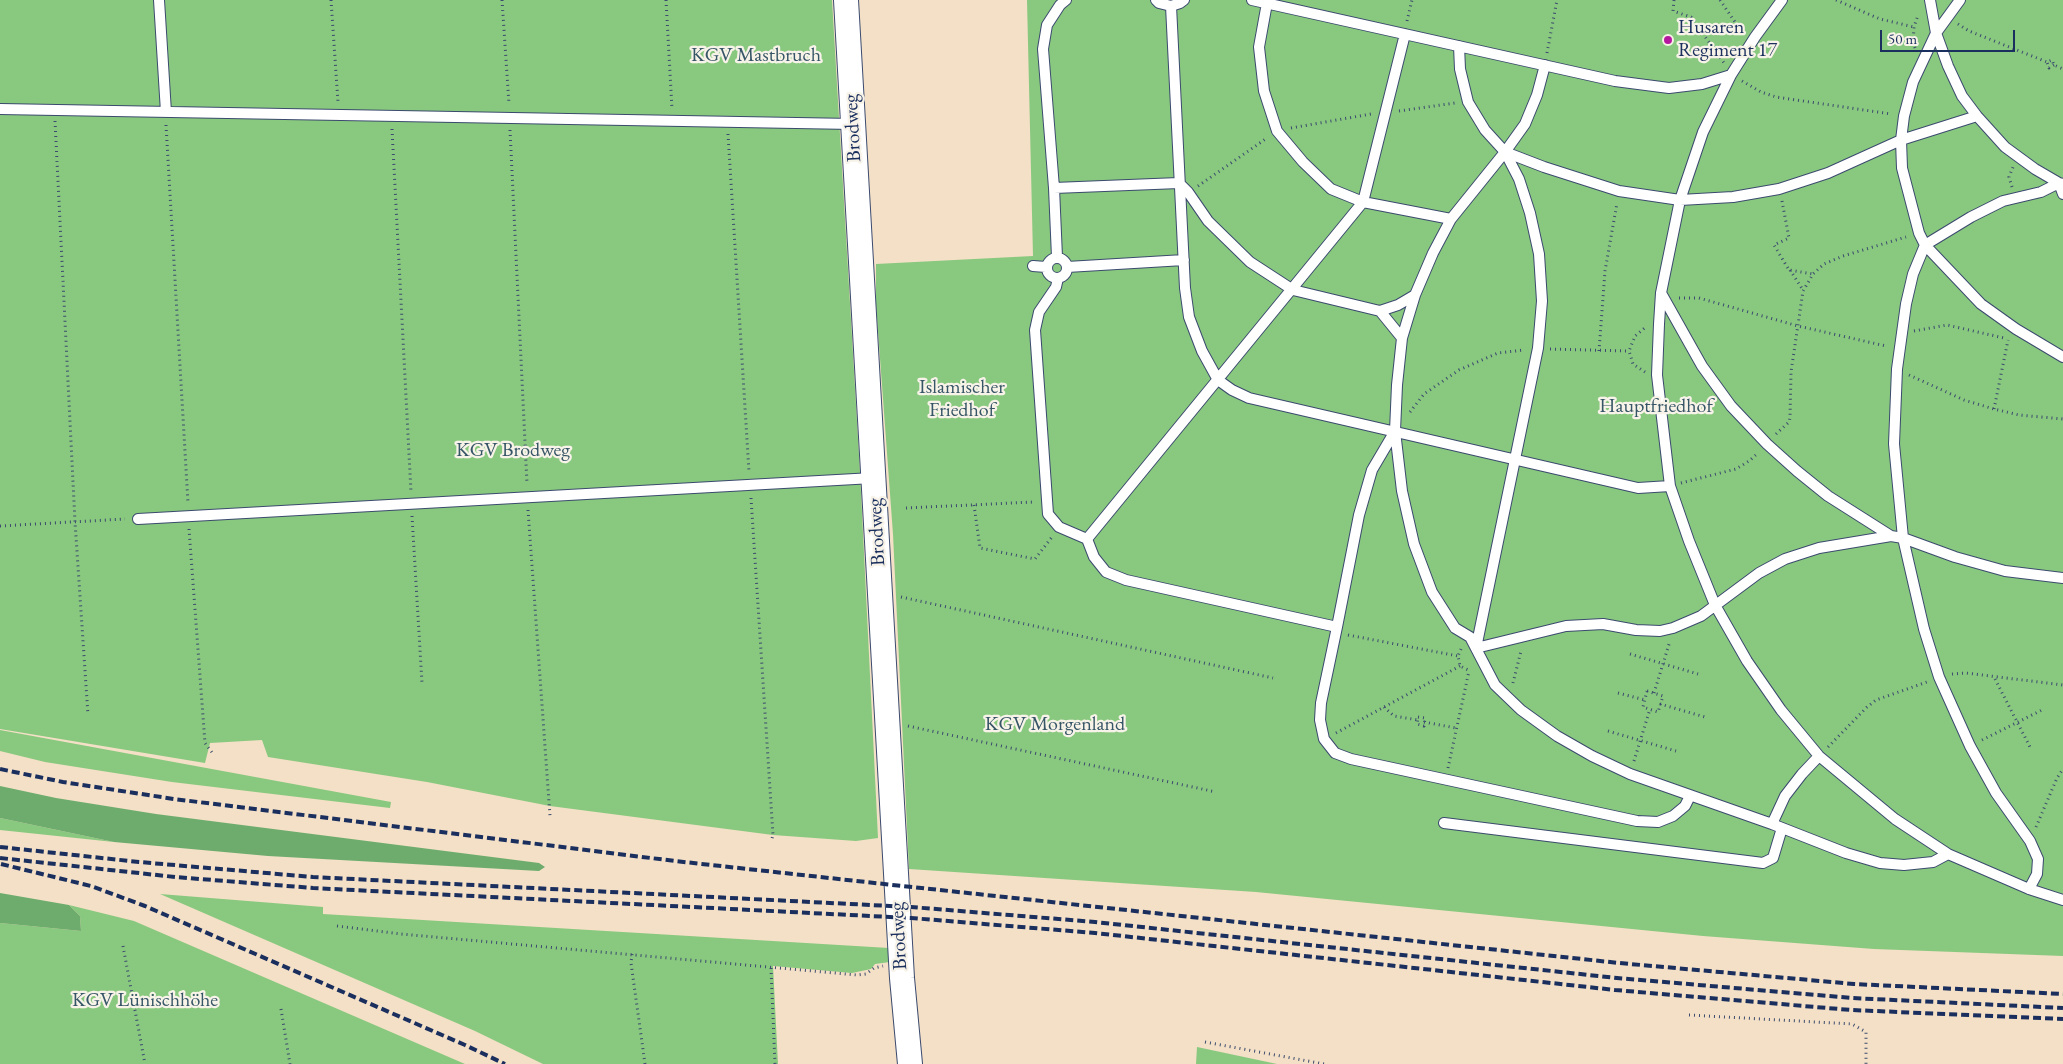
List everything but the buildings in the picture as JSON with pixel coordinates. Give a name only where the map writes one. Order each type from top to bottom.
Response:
[{"type":"street","name":"Brodweg","points":[[846,0],[901,965],[910,1064]]},
{"type":"lane","points":[[159,0],[166,112]]},
{"type":"lane","points":[[1057,257],[1054,188],[1043,49],[1047,25],[1060,5],[1066,0]]},
{"type":"lane","points":[[1156,0],[1159,3],[1170,6],[1184,0]]},
{"type":"lane","points":[[1252,0],[1615,81],[1669,88],[1702,84],[1731,75]]},
{"type":"lane","points":[[1782,0],[1755,37],[1731,75],[1703,132],[1680,200],[1661,293],[1657,375],[1670,486],[1689,541],[1715,605],[1752,668],[1782,710],[1820,756],[1895,819],[1948,854],[2029,889],[2063,900]]},
{"type":"lane","points":[[1960,0],[1936,33],[1913,82],[1904,116],[1901,140],[1902,168],[1919,233],[1925,246],[1981,304],[2016,329],[2063,357]]},
{"type":"lane","points":[[1930,2],[1936,33],[1951,74],[1962,96],[2005,147],[2024,161],[2061,183],[2063,194]]},
{"type":"lane","points":[[1267,3],[1259,47],[1264,92],[1277,131],[1303,162],[1331,188],[1363,202],[1451,219]]},
{"type":"lane","points":[[1170,6],[1179,183],[1189,317],[1202,351],[1218,380],[1248,398],[1515,458],[1638,488],[1670,486]]},
{"type":"lane","points":[[1087,540],[1363,202],[1405,34]]},
{"type":"lane","points":[[1459,46],[1460,69],[1468,102],[1485,130],[1505,152],[1519,179],[1530,212],[1539,254],[1542,301],[1538,348],[1476,648]]},
{"type":"lane","points":[[1545,65],[1537,95],[1525,124],[1451,219],[1432,253],[1415,295],[1402,338],[1395,431],[1402,491],[1414,544],[1432,592],[1455,628],[1470,637],[1495,684],[1521,710],[1557,736],[1592,756],[1630,774],[1777,826],[1846,853],[1880,863],[1904,865],[1933,862],[1948,854]]},
{"type":"lane","points":[[0,109],[853,124]]},
{"type":"lane","points":[[1505,152],[1562,173],[1619,190],[1680,200],[1733,197],[1779,189],[1828,173],[1901,140],[1977,116]]},
{"type":"lane","points":[[1054,188],[1179,183],[1188,192],[1208,220],[1250,262],[1292,290],[1380,312],[1398,305],[1415,295]]},
{"type":"lane","points":[[2029,889],[2037,874],[2038,859],[2030,840],[1996,794],[1970,746],[1940,677],[1924,629],[1903,538],[1894,444],[1898,369],[1906,304],[1913,274],[1925,246],[1971,217],[2003,201],[2041,192],[2061,183]]},
{"type":"lane","points":[[1057,257],[1048,262],[1046,267],[1047,273],[1052,277],[1058,278]]},
{"type":"lane","points":[[1057,257],[1066,262],[1066,272],[1058,278],[1056,287],[1039,312],[1035,330],[1048,514],[1059,527],[1087,540],[1094,557],[1106,572],[1126,580],[1336,630]]},
{"type":"lane","points":[[1067,267],[1184,260]]},
{"type":"lane","points":[[1033,266],[1046,267]]},
{"type":"lane","points":[[1661,293],[1702,366],[1731,406],[1766,444],[1797,472],[1828,496],[1891,536]]},
{"type":"lane","points":[[1380,312],[1402,338]]},
{"type":"lane","points":[[1395,431],[1372,470],[1358,515],[1321,703],[1320,720],[1324,739],[1335,753],[1351,759],[1637,821],[1658,822],[1673,816],[1685,806],[1690,796]]},
{"type":"lane","points":[[138,518],[188,517],[874,478]]},
{"type":"lane","points":[[1476,648],[1526,634],[1566,626],[1603,624],[1636,630],[1660,631],[1674,628],[1701,616],[1759,573],[1785,559],[1820,548],[1891,536],[1903,538],[1955,557],[2005,571],[2063,578]]},
{"type":"lane","points":[[1444,823],[1763,863],[1773,858],[1777,826],[1785,796],[1802,774],[1820,756]]},
{"type":"path","points":[[330,0],[339,115]]},
{"type":"path","points":[[502,0],[510,118],[527,498],[550,816]]},
{"type":"path","points":[[666,0],[672,120]]},
{"type":"path","points":[[1408,18],[1412,0]]},
{"type":"path","points":[[1547,53],[1558,0]]},
{"type":"path","points":[[1674,0],[1673,11],[1691,17],[1731,75],[1760,92],[1776,97],[1904,116]]},
{"type":"path","points":[[1720,0],[1737,25],[1755,37]]},
{"type":"path","points":[[1836,0],[1880,19],[1914,26]]},
{"type":"path","points":[[1924,60],[1917,54],[1913,42],[1914,26],[1918,14],[1930,2]]},
{"type":"path","points":[[1946,18],[1969,31],[2047,62],[2049,68],[2054,65],[2063,69]]},
{"type":"path","points":[[54,110],[75,522],[88,715]]},
{"type":"path","points":[[166,112],[188,517],[205,743],[214,755]]},
{"type":"path","points":[[392,116],[411,504],[422,683]]},
{"type":"path","points":[[1188,192],[1277,131]]},
{"type":"path","points":[[2024,161],[2016,164],[2011,170],[2009,177],[2010,184],[2014,190],[2024,196]]},
{"type":"path","points":[[1779,189],[1789,238],[1774,245],[1803,290]]},
{"type":"path","points":[[1599,351],[1605,270],[1619,190]]},
{"type":"path","points":[[1670,486],[1736,469],[1750,461],[1789,422],[1791,372],[1803,290],[1812,274],[1824,264],[1843,256],[1919,233]]},
{"type":"path","points":[[1789,270],[1812,274]]},
{"type":"path","points":[[1668,304],[1679,297],[1699,298],[1798,326],[1900,349]]},
{"type":"path","points":[[1657,375],[1638,369],[1629,351],[1635,336],[1642,329],[1648,325],[1659,324]]},
{"type":"path","points":[[1902,334],[1947,325],[2008,339]]},
{"type":"path","points":[[1994,409],[2008,339],[2016,329]]},
{"type":"path","points":[[1395,431],[1424,394],[1459,370],[1498,353],[1538,348],[1629,351]]},
{"type":"path","points":[[1898,369],[1923,383],[1994,409],[2019,415],[2063,419]]},
{"type":"path","points":[[906,508],[1047,502]]},
{"type":"path","points":[[974,505],[980,548],[1035,559],[1059,527]]},
{"type":"path","points":[[0,526],[138,518]]},
{"type":"path","points":[[881,593],[1273,678]]},
{"type":"path","points":[[1654,694],[1674,628]]},
{"type":"path","points":[[1336,630],[1458,656]]},
{"type":"path","points":[[1509,698],[1526,634]]},
{"type":"path","points":[[1630,654],[1698,674]]},
{"type":"path","points":[[1324,739],[1460,666]]},
{"type":"path","points":[[1445,780],[1468,671]]},
{"type":"path","points":[[1995,678],[2030,747]]},
{"type":"path","points":[[1647,691],[1654,694],[1663,696],[1658,712],[1642,707],[1647,691]]},
{"type":"path","points":[[1618,693],[1645,700]]},
{"type":"path","points":[[1660,704],[1705,718]]},
{"type":"path","points":[[1384,707],[1394,716],[1418,720],[1417,724],[1424,726],[1424,722],[1456,728]]},
{"type":"path","points":[[1630,774],[1650,709]]},
{"type":"path","points":[[1970,746],[2042,710]]},
{"type":"path","points":[[887,722],[1216,792]]},
{"type":"path","points":[[1608,732],[1676,751]]},
{"type":"path","points":[[2030,840],[2057,778],[2063,769]]},
{"type":"path","points":[[337,926],[401,934],[857,975],[866,974],[874,968],[901,965]]},
{"type":"path","points":[[123,946],[145,1064]]},
{"type":"path","points":[[632,954],[631,963],[644,1064]]},
{"type":"path","points":[[771,968],[775,1064]]},
{"type":"path","points":[[281,1009],[290,1064]]},
{"type":"path","points":[[1689,1015],[1852,1024],[1866,1032],[1866,1064]]},
{"type":"path","points":[[1204,1042],[1324,1064]]},
{"type":"path","points":[[1296,1064],[1297,1059]]},
{"type":"green space","name":"KGV Brodweg","points":[[0,0],[832,0],[860,472],[878,838],[856,841],[773,835],[550,806],[427,782],[268,757],[262,740],[210,743],[205,763],[0,729]]},
{"type":"green space","name":"Hauptfriedhof","points":[[1027,0],[2063,0],[2063,956],[1874,949],[1703,936],[1256,892],[909,869],[893,534],[876,304],[876,264],[1033,256]]},
{"type":"green space","points":[[0,730],[391,802],[390,808],[172,782],[45,762],[0,751]]},
{"type":"green space","points":[[0,786],[56,798],[156,814],[539,863],[545,867],[539,871],[268,856],[114,842],[0,818]]},
{"type":"green space","points":[[0,818],[114,842],[0,830]]},
{"type":"green space","points":[[0,893],[69,905],[80,916],[81,931],[0,923]]},
{"type":"green space","points":[[160,894],[323,907],[323,914],[889,948],[890,962],[875,964],[871,969],[852,973],[773,966],[778,1064],[543,1064],[475,1031]]},
{"type":"green space","name":"KGV Lünischhöhe","points":[[69,905],[134,921],[465,1064],[0,1064],[0,923],[81,931],[80,916]]},
{"type":"green space","points":[[1197,1047],[1277,1064],[1196,1064]]},
{"type":"railway","points":[[0,769],[63,782],[174,799],[675,861],[884,884],[1619,963],[1854,984],[2063,994]]},
{"type":"railway","points":[[0,847],[139,862],[313,877],[911,907],[1095,922],[1617,978],[1852,998],[2063,1008]]},
{"type":"railway","points":[[0,858],[175,877],[313,888],[911,918],[1095,933],[1615,990],[1851,1010],[2063,1019]]},
{"type":"railway","points":[[1,864],[91,886],[145,906],[505,1064]]},
{"type":"place","name":"Husaren Regiment 17","points":[[1668,40]]},
{"type":"park label","name":"KGV Mastbruch","points":[[756,56]]},
{"type":"park label","name":"Islamischer Friedhof","points":[[962,400]]},
{"type":"park label","name":"KGV Morgenland","points":[[1055,725]]}]
